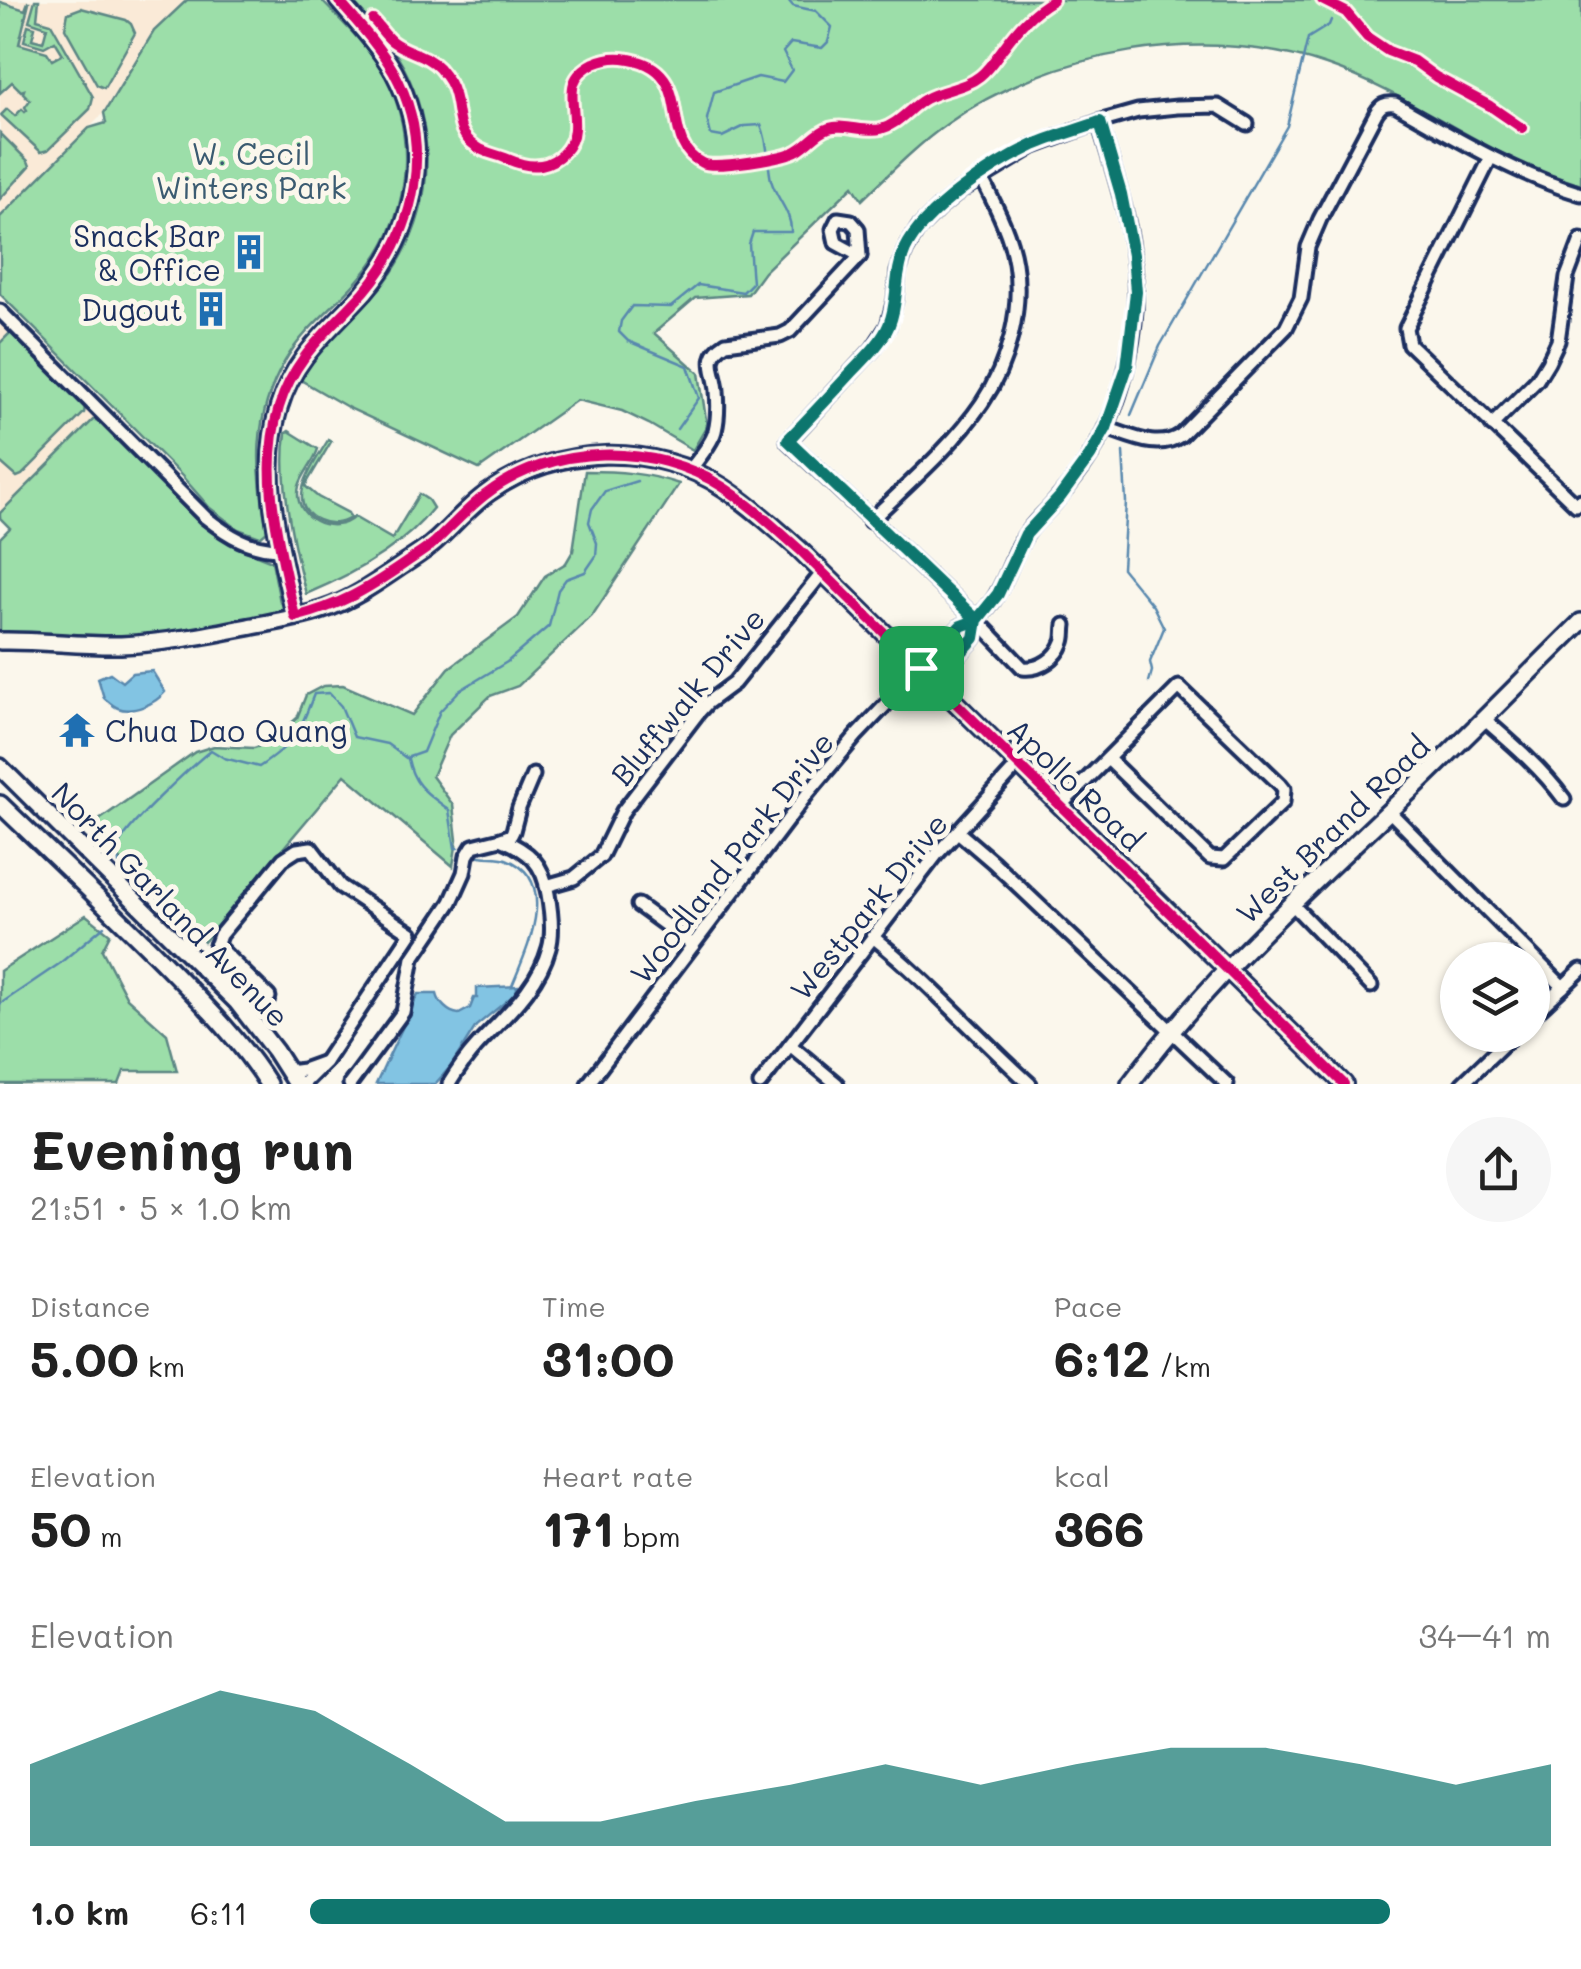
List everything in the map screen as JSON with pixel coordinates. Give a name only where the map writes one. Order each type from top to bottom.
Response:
[{"type":"street","points":[[296,618],[270,482],[272,442],[280,404],[310,348],[385,265],[406,223],[417,168],[414,136],[402,89],[374,42],[338,0]]},
{"type":"street","points":[[1106,428],[1152,442],[1172,440],[1286,328],[1301,298],[1308,246],[1320,219],[1380,107],[1387,103],[1544,183],[1581,194]]},
{"type":"street","points":[[1065,625],[1062,644],[1042,666],[1024,668],[788,440],[873,349],[888,326],[896,300],[898,272],[918,229],[981,177],[1034,146],[1138,111],[1218,106],[1247,124]]},
{"type":"street","points":[[935,682],[974,638],[977,620],[998,594],[1026,534],[1090,456],[1106,428],[1127,367],[1136,292],[1133,255],[1121,194],[1100,122]]},
{"type":"street","points":[[1490,157],[1406,328],[1409,344],[1578,502]]},
{"type":"street","points":[[870,521],[954,437],[983,402],[1004,361],[1017,310],[1016,264],[1005,224],[981,177]]},
{"type":"street","points":[[1492,425],[1537,380],[1548,362],[1558,341],[1567,277],[1581,240]]},
{"type":"street","points":[[689,471],[714,436],[717,388],[711,368],[719,347],[726,342],[780,336],[790,331],[860,256]]},
{"type":"street","points":[[0,311],[205,517],[250,547],[281,549]]},
{"type":"street","name":"Apollo Road","points":[[0,641],[120,645],[296,618],[367,589],[432,544],[487,493],[536,468],[565,458],[615,454],[659,461],[722,486],[823,572],[1344,1084]]},
{"type":"street","name":"Bluffwalk Drive","points":[[546,886],[574,878],[601,856],[623,811],[698,713],[734,683],[823,572]]},
{"type":"street","name":"Woodland Park Drive","points":[[588,1084],[808,793],[856,736],[961,626],[977,620]]},
{"type":"street","name":"West Brand Road","points":[[1130,1084],[1170,1032],[1228,969],[1581,623]]},
{"type":"street","points":[[1061,805],[1178,686],[1280,784],[1283,802],[1224,859],[1218,860],[1210,858],[1108,759]]},
{"type":"street","points":[[1484,719],[1517,747],[1564,799]]},
{"type":"street","name":"Westpark Drive","points":[[760,1084],[937,854],[1019,764]]},
{"type":"street","name":"North Garland Avenue","points":[[0,767],[237,1002],[295,1080]]},
{"type":"street","points":[[350,1084],[403,1012],[414,958],[451,902],[467,856],[473,846],[511,835],[532,775]]},
{"type":"street","name":"North Garland Avenue","points":[[0,804],[208,1008],[268,1084]]},
{"type":"street","points":[[1390,811],[1563,988]]},
{"type":"street","points":[[958,832],[1228,1084]]},
{"type":"street","points":[[448,1084],[528,990],[550,944],[544,873],[515,845],[501,839]]},
{"type":"street","points":[[202,966],[212,958],[220,934],[283,859],[297,850],[310,848],[340,886],[411,933],[325,1062],[295,1080]]},
{"type":"street","points":[[638,904],[693,945]]},
{"type":"street","points":[[1292,904],[1371,986]]},
{"type":"street","points":[[873,936],[1030,1084]]},
{"type":"street","points":[[216,944],[269,996]]},
{"type":"street","points":[[1550,1000],[1581,970]]},
{"type":"street","points":[[790,1045],[837,1084]]},
{"type":"street","points":[[1462,1084],[1495,1052]]},
{"type":"street","points":[[295,1080],[302,1070],[325,1062]]},
{"type":"shaded area","points":[[0,0],[187,0],[154,31],[108,109],[0,217]]},
{"type":"shaded area","points":[[0,319],[96,417],[0,513]]},
{"type":"green space","points":[[35,0],[39,0],[37,19],[51,23],[93,97],[90,109],[48,150],[41,152],[1,115],[7,109],[15,116],[22,109],[27,110],[30,100],[24,90],[12,82],[0,93],[0,2],[25,10],[29,2],[19,44],[47,52],[52,60],[63,54],[55,41],[44,47],[24,41],[28,25],[35,27],[32,39],[43,42],[47,27],[29,21]]},
{"type":"green space","name":"W. Cecil Winters Park","points":[[187,0],[321,0],[381,69],[393,92],[404,142],[402,194],[385,242],[361,277],[294,347],[274,382],[260,444],[267,531],[260,537],[238,529],[210,508],[0,294],[0,217],[89,128],[106,123],[104,113],[154,31]]},
{"type":"green space","name":"W. Cecil Winters Park","points":[[351,0],[1581,0],[1581,185],[1524,165],[1366,81],[1280,53],[1181,46],[1130,51],[1080,62],[1033,78],[947,124],[862,200],[853,186],[764,272],[748,294],[695,298],[654,333],[699,373],[707,426],[693,450],[622,411],[577,400],[479,469],[349,408],[299,379],[324,345],[377,292],[401,258],[422,204],[426,177],[423,120],[415,93],[392,48]]},
{"type":"green space","points":[[81,8],[126,20],[135,33],[104,88],[97,85],[65,28],[68,13]]},
{"type":"green space","points":[[0,133],[30,166],[0,199]]},
{"type":"green space","points":[[14,334],[85,407],[84,413],[17,477],[0,462],[0,343]]},
{"type":"green space","points":[[93,420],[100,420],[210,529],[239,548],[272,561],[280,602],[285,602],[283,611],[276,616],[143,638],[0,633],[0,538],[10,528],[0,513]]},
{"type":"green space","points":[[289,431],[318,449],[301,481],[298,497],[307,515],[316,521],[335,525],[354,517],[392,539],[419,494],[433,508],[407,536],[375,559],[306,594],[286,493],[284,452]]},
{"type":"green space","points":[[328,440],[331,442],[305,486],[348,513],[350,518],[343,522],[318,520],[303,503],[305,482]]},
{"type":"green space","points":[[585,471],[632,473],[679,484],[592,616],[518,686],[490,696],[450,735],[432,776],[453,805],[457,840],[453,866],[345,775],[204,942],[88,828],[195,752],[214,746],[254,748],[269,743],[297,718],[306,695],[323,686],[343,685],[412,715],[449,668],[518,617],[545,576],[566,563],[573,551]]},
{"type":"green space","points":[[86,915],[110,934],[102,950],[127,998],[167,1034],[177,1071],[124,1071],[119,1084],[0,1084],[0,971]]},
{"type":"water","points":[[152,671],[165,692],[156,700],[124,709],[104,698],[98,678],[110,673],[122,682],[132,673]]},
{"type":"water","points":[[518,986],[515,994],[476,1026],[435,1084],[376,1084],[418,994],[437,994],[445,1007],[459,1014],[477,998],[477,988]]},
{"type":"waterway","points":[[677,429],[699,398],[688,366],[628,341],[619,332],[621,321],[632,306],[671,307],[698,285],[743,292],[752,283],[749,244],[753,232],[791,232],[789,218],[771,180],[761,125],[745,126],[722,137],[711,135],[707,119],[714,92],[758,77],[783,82],[792,70],[783,52],[791,43],[822,48],[828,42],[832,27],[816,11],[793,6],[788,0]]},
{"type":"waterway","points":[[1131,415],[1160,346],[1287,126],[1308,38],[1331,20]]},
{"type":"waterway","points":[[1123,452],[1126,502],[1122,568],[1153,606],[1164,628],[1150,662],[1149,682]]},
{"type":"waterway","points":[[119,864],[118,848],[131,827],[202,757],[211,750],[224,758],[259,767],[294,736],[314,694],[329,693],[341,706],[354,737],[387,744],[406,758],[423,752],[440,711],[459,691],[507,662],[549,626],[558,590],[566,579],[585,572],[596,556],[597,543],[589,522],[592,509],[605,491],[637,481]]},
{"type":"waterway","points":[[408,759],[418,783],[449,810],[458,848]]},
{"type":"waterway","points":[[475,855],[506,859],[523,869],[532,883],[535,916],[512,986]]},
{"type":"waterway","points":[[0,1004],[59,964],[104,926]]},
{"type":"cycle path","points":[[338,0],[394,72],[414,129],[416,158],[414,186],[397,242],[364,292],[304,358],[279,407],[273,433],[271,486],[295,617],[340,602],[377,582],[431,545],[485,495],[541,465],[571,458],[635,456],[695,472],[743,501],[800,550],[1344,1084]]},
{"type":"cycle path","points":[[373,20],[393,42],[439,68],[453,91],[465,136],[483,151],[532,165],[559,157],[573,136],[572,92],[577,77],[594,63],[619,58],[647,64],[662,75],[670,89],[688,153],[702,163],[721,165],[791,153],[829,128],[887,127],[925,99],[980,76],[1026,21],[1053,0]]},
{"type":"cycle path","points":[[1322,0],[1346,12],[1367,37],[1388,51],[1414,61],[1522,128]]},
{"type":"place","name":"Snack Bar & Office","points":[[249,252]]},
{"type":"place","name":"Dugout","points":[[211,309]]},
{"type":"place","name":"Chua Dao Quang","points":[[77,730]]},
{"type":"route","points":[[921,668],[935,682],[974,638],[977,620],[788,440],[873,349],[888,326],[896,300],[898,272],[918,229],[981,177],[1034,146],[1100,122],[1121,194],[1133,255],[1136,292],[1127,367],[1106,428],[1060,497],[1026,534],[998,594],[977,620],[961,626],[921,668]]}]
